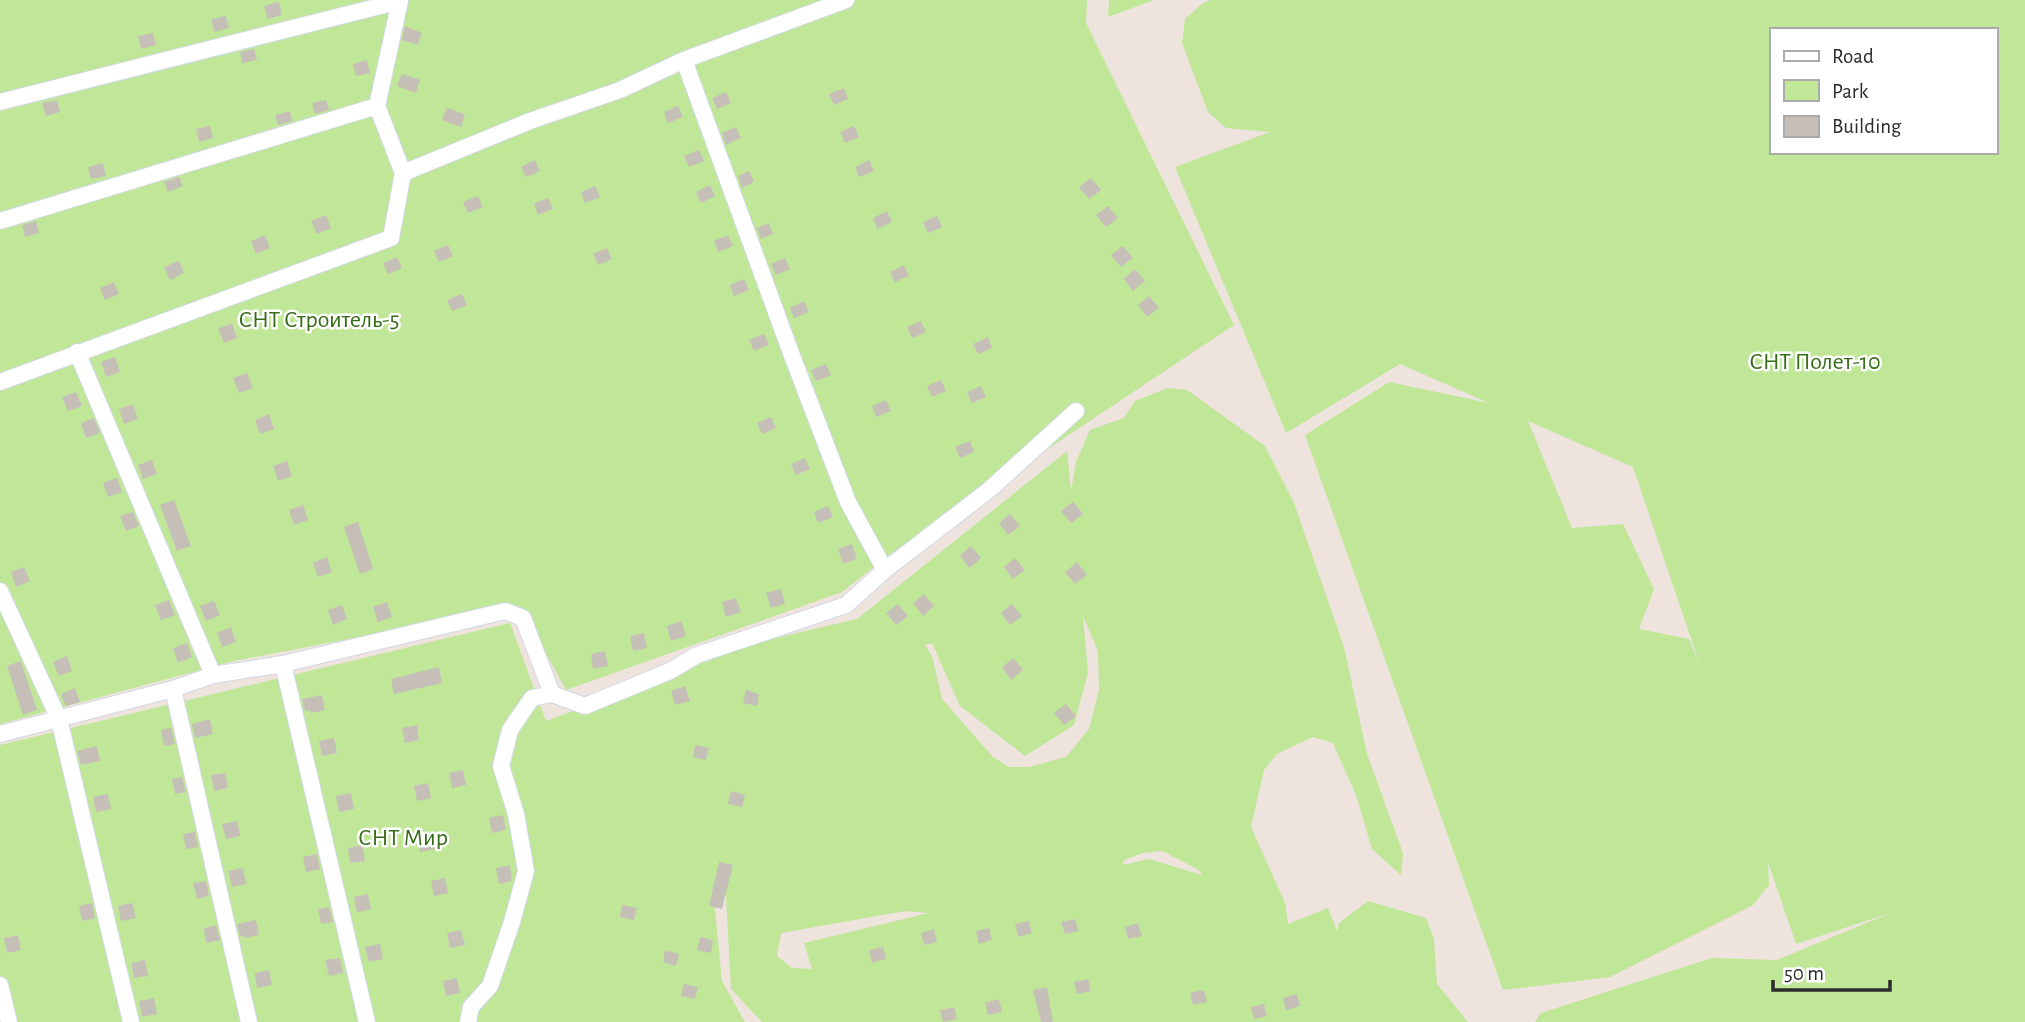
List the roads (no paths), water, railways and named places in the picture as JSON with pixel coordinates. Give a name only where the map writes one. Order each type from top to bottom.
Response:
[{"type":"street","points":[[403,173],[530,121],[620,90],[684,60],[846,0]]},
{"type":"street","points":[[0,103],[400,1],[377,106],[403,173],[391,238],[0,382]]},
{"type":"street","points":[[684,60],[843,489],[885,570]]},
{"type":"street","points":[[0,221],[377,106]]},
{"type":"street","points":[[77,352],[213,675]]},
{"type":"street","points":[[468,1022],[471,1007],[490,986],[526,871],[516,814],[501,766],[510,730],[532,698],[552,694],[585,706],[670,671],[697,655],[846,605],[885,570],[989,490],[1076,411]]},
{"type":"street","points":[[0,591],[59,719],[131,1022]]},
{"type":"street","points":[[0,734],[173,689],[213,675],[283,664],[505,611],[523,618],[552,694]]},
{"type":"street","points":[[283,664],[367,1022]]},
{"type":"street","points":[[173,689],[249,1022]]},
{"type":"street","points":[[0,985],[9,1022]]},
{"type":"park label","name":"СНТ Строитель-5","points":[[319,320]]},
{"type":"park label","name":"СНТ Полет-10","points":[[1815,362]]},
{"type":"park label","name":"СНТ Мир","points":[[403,838]]}]
